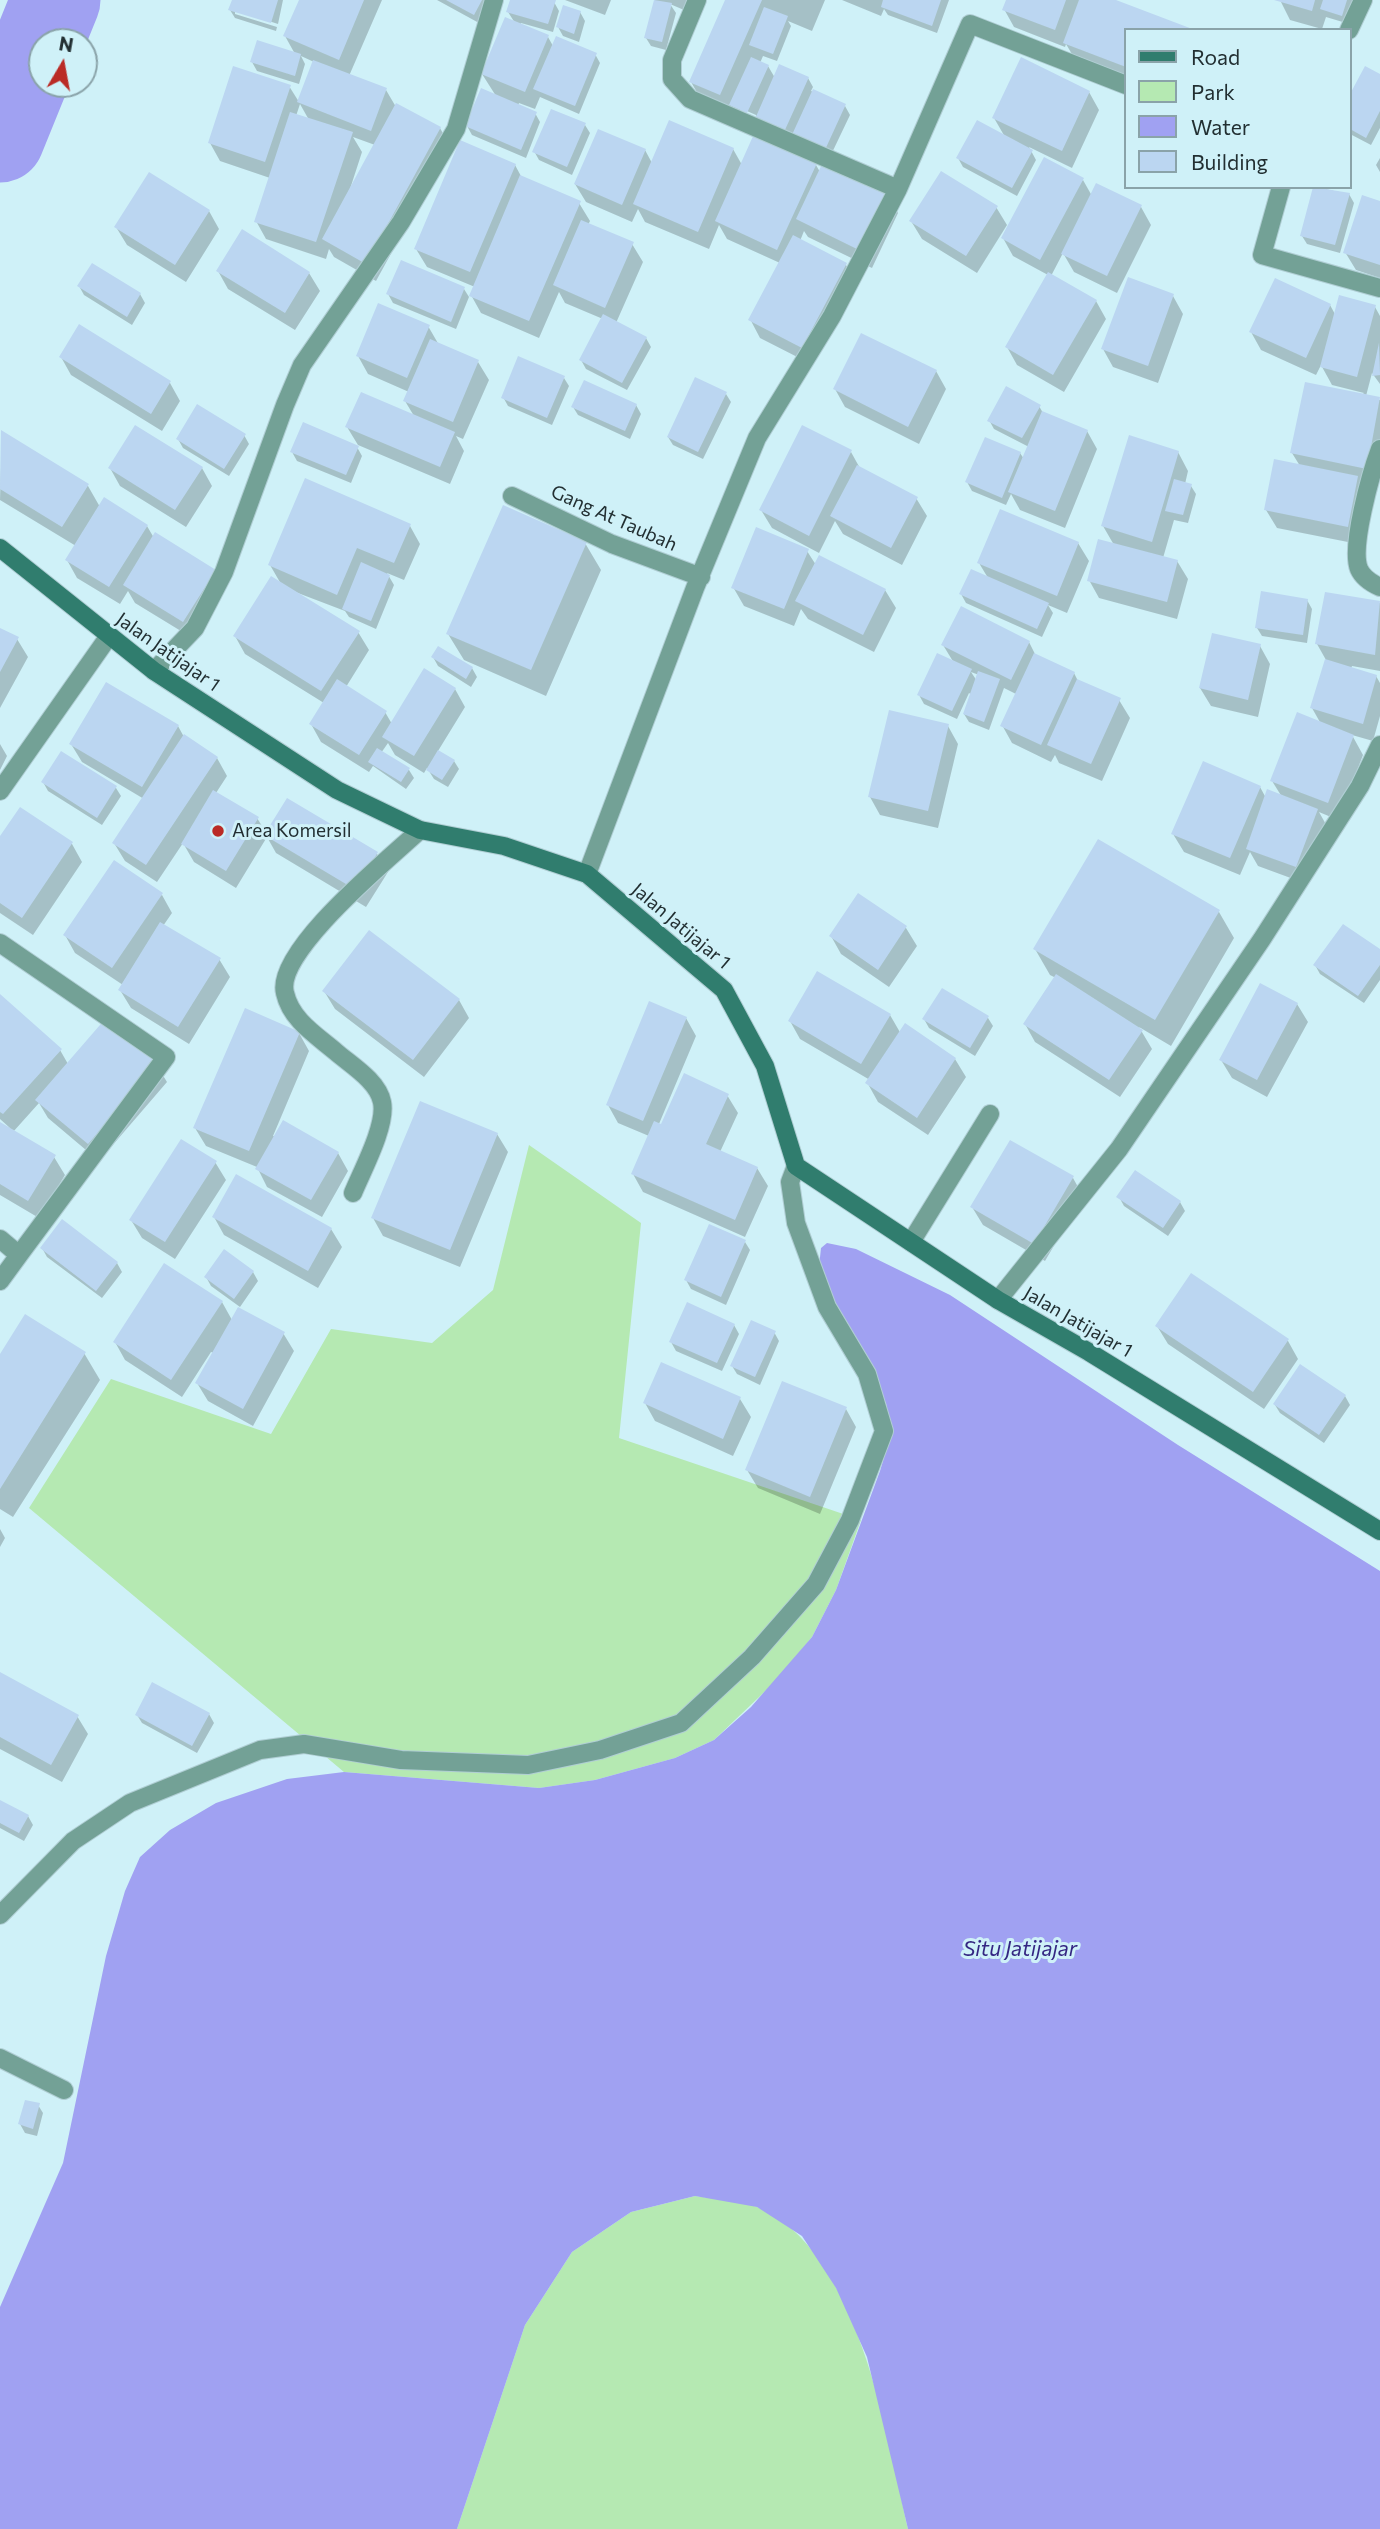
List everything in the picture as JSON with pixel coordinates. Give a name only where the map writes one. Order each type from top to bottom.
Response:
[{"type":"street","points":[[154,671],[195,628],[224,572],[302,365],[401,222],[457,129],[494,0]]},
{"type":"street","points":[[697,0],[672,60],[672,79],[690,99],[898,189]]},
{"type":"street","points":[[1350,28],[1363,0]]},
{"type":"street","points":[[587,874],[757,438],[832,316],[898,189],[970,24],[1124,84]]},
{"type":"street","points":[[1280,189],[1262,255],[1380,288]]},
{"type":"street","points":[[1380,450],[1369,478],[1356,555],[1360,571],[1370,583],[1380,587]]},
{"type":"street","name":"Gang At Taubah","points":[[512,496],[612,544],[701,577]]},
{"type":"street","name":"Jalan Jatijajar 1","points":[[0,548],[154,671],[337,790],[420,830],[504,846],[587,874],[724,990],[765,1066],[796,1166],[998,1300],[1089,1352],[1380,1531]]},
{"type":"street","points":[[0,791],[109,636]]},
{"type":"street","points":[[998,1300],[1119,1149],[1269,929],[1360,786],[1380,745]]},
{"type":"street","points":[[353,1193],[380,1127],[382,1102],[371,1082],[295,1017],[284,991],[291,964],[309,935],[420,830]]},
{"type":"street","points":[[0,943],[166,1058],[0,1280]]},
{"type":"street","points":[[911,1242],[990,1114]]},
{"type":"street","points":[[0,1914],[73,1841],[130,1803],[260,1750],[304,1744],[401,1760],[528,1765],[600,1750],[681,1723],[752,1657],[816,1584],[850,1520],[884,1431],[867,1374],[827,1307],[796,1223],[790,1182],[796,1166]]},
{"type":"street","points":[[0,1239],[19,1255]]},
{"type":"street","points":[[0,2058],[64,2090]]},
{"type":"green space","points":[[529,1145],[641,1223],[619,1438],[861,1520],[836,1590],[812,1637],[779,1678],[714,1740],[675,1758],[595,1780],[539,1788],[344,1772],[29,1508],[111,1379],[271,1434],[331,1329],[432,1343],[493,1290]]},
{"type":"green space","points":[[695,2196],[757,2207],[792,2229],[820,2261],[844,2302],[862,2348],[878,2397],[908,2529],[457,2529],[525,2325],[572,2252],[631,2212]]},
{"type":"water","name":"Situ Jatijajar","points":[[827,1243],[856,1249],[950,1295],[1178,1445],[1380,1571],[1380,2529],[908,2529],[867,2357],[836,2288],[802,2236],[757,2207],[695,2196],[631,2212],[572,2252],[525,2325],[457,2529],[0,2529],[0,2307],[63,2163],[106,1956],[125,1891],[140,1857],[170,1830],[216,1803],[287,1779],[344,1772],[539,1788],[595,1780],[675,1758],[714,1740],[751,1707],[812,1637],[836,1590],[890,1437],[886,1403],[837,1313],[819,1267],[821,1248]]},
{"type":"building","points":[[232,0],[278,0],[271,23],[228,10]]},
{"type":"building","points":[[299,0],[364,0],[339,60],[283,36]]},
{"type":"building","points":[[446,0],[482,0],[474,15]]},
{"type":"building","points":[[510,0],[556,0],[548,24],[506,12]]},
{"type":"building","points":[[654,0],[672,3],[662,42],[644,38]]},
{"type":"building","points":[[725,0],[762,0],[720,95],[689,82]]},
{"type":"building","points":[[883,0],[941,0],[932,26],[881,7]]},
{"type":"building","points":[[1006,0],[1066,0],[1055,30],[1002,10]]},
{"type":"building","points":[[1079,0],[1116,0],[1190,28],[1124,28],[1124,66],[1063,43]]},
{"type":"building","points":[[1274,0],[1315,0],[1312,11]]},
{"type":"building","points":[[1323,0],[1347,0],[1342,16],[1320,9]]},
{"type":"building","points":[[563,5],[581,11],[574,34],[556,27]]},
{"type":"building","points":[[764,7],[788,16],[773,54],[749,45]]},
{"type":"building","points":[[505,17],[549,35],[525,92],[481,74]]},
{"type":"building","points":[[556,36],[597,53],[575,106],[533,89]]},
{"type":"building","points":[[257,40],[301,54],[295,76],[250,62]]},
{"type":"building","points":[[751,57],[769,65],[747,113],[729,105]]},
{"type":"building","points":[[1021,57],[1090,91],[1062,151],[992,118]]},
{"type":"building","points":[[313,60],[387,88],[371,131],[297,102]]},
{"type":"building","points":[[779,64],[809,77],[784,132],[755,119]]},
{"type":"building","points":[[233,66],[291,85],[265,162],[208,143]]},
{"type":"building","points":[[1365,66],[1380,74],[1380,111],[1366,138],[1352,130],[1352,90]]},
{"type":"building","points":[[481,88],[537,112],[521,150],[465,126]]},
{"type":"building","points":[[813,89],[846,104],[824,152],[791,137]]},
{"type":"building","points":[[396,103],[441,127],[366,264],[322,239]]},
{"type":"building","points":[[551,109],[586,123],[567,167],[532,152]]},
{"type":"building","points":[[290,112],[353,132],[316,242],[254,222]]},
{"type":"building","points":[[669,120],[734,148],[698,232],[633,204]]},
{"type":"building","points":[[977,120],[1033,150],[1012,188],[956,158]]},
{"type":"building","points":[[598,129],[646,149],[622,205],[574,184]]},
{"type":"building","points":[[754,134],[817,163],[777,250],[715,221]]},
{"type":"building","points":[[460,140],[516,164],[470,272],[414,249]]},
{"type":"building","points":[[1044,157],[1084,178],[1040,260],[1001,238]]},
{"type":"building","points":[[823,162],[889,193],[861,251],[796,219]]},
{"type":"building","points":[[941,171],[998,206],[966,256],[909,221]]},
{"type":"building","points":[[149,172],[210,210],[175,265],[114,227]]},
{"type":"building","points":[[520,175],[581,201],[529,321],[469,296]]},
{"type":"building","points":[[1096,183],[1142,205],[1107,276],[1061,254]]},
{"type":"building","points":[[1312,189],[1350,193],[1335,245],[1300,236]]},
{"type":"building","points":[[1362,195],[1380,201],[1380,265],[1343,253]]},
{"type":"building","points":[[581,220],[634,242],[605,308],[553,285]]},
{"type":"building","points":[[242,229],[310,272],[285,313],[216,271]]},
{"type":"building","points":[[793,235],[847,263],[802,348],[748,320]]},
{"type":"building","points":[[401,260],[465,287],[451,322],[386,294]]},
{"type":"building","points":[[92,263],[141,293],[127,317],[77,286]]},
{"type":"building","points":[[1048,272],[1097,300],[1053,375],[1005,347]]},
{"type":"building","points":[[1128,277],[1174,294],[1148,366],[1101,349]]},
{"type":"building","points":[[1275,278],[1331,304],[1306,358],[1249,332]]},
{"type":"building","points":[[1339,295],[1376,305],[1357,377],[1320,367]]},
{"type":"building","points":[[378,303],[430,325],[407,378],[356,356]]},
{"type":"building","points":[[603,314],[647,337],[622,383],[579,360]]},
{"type":"building","points":[[79,324],[171,381],[151,414],[59,357]]},
{"type":"building","points":[[861,333],[937,370],[908,427],[833,389]]},
{"type":"building","points":[[430,339],[479,360],[453,422],[403,401]]},
{"type":"building","points":[[1379,343],[1380,375],[1372,376]]},
{"type":"building","points":[[518,356],[565,376],[547,418],[501,398]]},
{"type":"building","points":[[695,377],[727,392],[698,452],[667,437]]},
{"type":"building","points":[[584,380],[637,404],[625,431],[571,407]]},
{"type":"building","points":[[1305,382],[1380,397],[1367,469],[1290,453]]},
{"type":"building","points":[[1006,386],[1041,405],[1022,438],[987,421]]},
{"type":"building","points":[[361,392],[455,432],[440,467],[345,427]]},
{"type":"building","points":[[197,404],[246,434],[224,469],[176,439]]},
{"type":"building","points":[[1042,411],[1088,430],[1055,511],[1008,492]]},
{"type":"building","points":[[303,422],[359,446],[346,475],[290,452]]},
{"type":"building","points":[[135,425],[203,467],[175,510],[108,468]]},
{"type":"building","points":[[802,425],[852,450],[809,536],[759,510]]},
{"type":"building","points":[[1,430],[89,484],[62,527],[0,489]]},
{"type":"building","points":[[1129,435],[1179,451],[1152,542],[1101,526]]},
{"type":"building","points":[[985,437],[1021,452],[1002,498],[965,482]]},
{"type":"building","points":[[1274,459],[1358,476],[1348,527],[1264,510]]},
{"type":"building","points":[[857,465],[918,497],[891,548],[830,516]]},
{"type":"building","points":[[305,478],[411,524],[394,563],[357,548],[337,595],[268,565]]},
{"type":"building","points":[[1174,479],[1192,484],[1183,515],[1165,511]]},
{"type":"building","points":[[104,497],[148,525],[109,587],[65,560]]},
{"type":"building","points":[[503,505],[587,542],[531,670],[446,634]]},
{"type":"building","points":[[1000,509],[1079,542],[1057,596],[977,563]]},
{"type":"building","points":[[756,527],[809,549],[784,609],[731,588]]},
{"type":"building","points":[[155,532],[216,570],[183,622],[123,585]]},
{"type":"building","points":[[1098,539],[1178,560],[1167,602],[1087,581]]},
{"type":"building","points":[[819,555],[886,589],[863,635],[795,601]]},
{"type":"building","points":[[361,562],[390,575],[371,621],[342,609]]},
{"type":"building","points":[[971,569],[1049,603],[1037,629],[959,594]]},
{"type":"building","points":[[271,576],[360,631],[321,691],[233,636]]},
{"type":"building","points":[[1261,591],[1308,599],[1303,635],[1255,628]]},
{"type":"building","points":[[1325,592],[1380,601],[1375,655],[1315,644]]},
{"type":"building","points":[[961,606],[1030,641],[1011,680],[941,645]]},
{"type":"building","points":[[0,628],[19,637],[0,672]]},
{"type":"building","points":[[1212,633],[1261,644],[1248,700],[1199,688]]},
{"type":"building","points":[[438,646],[473,667],[466,679],[431,657]]},
{"type":"building","points":[[937,653],[972,669],[952,711],[917,695]]},
{"type":"building","points":[[1034,653],[1075,672],[1041,745],[1000,726]]},
{"type":"building","points":[[1325,659],[1377,675],[1363,724],[1310,708]]},
{"type":"building","points":[[424,668],[456,688],[414,756],[382,737]]},
{"type":"building","points":[[978,671],[1000,679],[984,722],[963,714]]},
{"type":"building","points":[[337,679],[387,711],[359,755],[309,724]]},
{"type":"building","points":[[1077,679],[1121,698],[1091,764],[1047,745]]},
{"type":"building","points":[[106,682],[179,725],[142,787],[69,744]]},
{"type":"building","points":[[889,710],[949,724],[928,811],[868,797]]},
{"type":"building","points":[[1297,712],[1354,735],[1328,803],[1270,781]]},
{"type":"building","points":[[184,734],[218,757],[146,865],[112,843]]},
{"type":"building","points":[[377,748],[410,768],[401,782],[368,762]]},
{"type":"building","points":[[438,750],[455,760],[442,780],[426,770]]},
{"type":"building","points":[[61,751],[117,786],[97,818],[41,782]]},
{"type":"building","points":[[1203,761],[1261,786],[1230,858],[1171,834]]},
{"type":"building","points":[[1267,789],[1318,809],[1296,867],[1246,849]]},
{"type":"building","points":[[213,790],[259,817],[226,871],[181,844]]},
{"type":"building","points":[[287,798],[378,852],[356,890],[264,835]]},
{"type":"building","points":[[20,807],[73,842],[22,918],[0,903],[0,836]]},
{"type":"building","points":[[1098,839],[1220,910],[1155,1020],[1033,949]]},
{"type":"building","points":[[114,860],[163,893],[112,968],[63,935]]},
{"type":"building","points":[[858,893],[907,926],[878,970],[829,936]]},
{"type":"building","points":[[160,922],[221,958],[178,1027],[118,990]]},
{"type":"building","points":[[1343,924],[1380,949],[1380,965],[1358,996],[1313,965]]},
{"type":"building","points":[[369,930],[460,999],[413,1060],[322,991]]},
{"type":"building","points":[[817,971],[891,1014],[861,1064],[788,1021]]},
{"type":"building","points":[[1056,974],[1143,1030],[1109,1080],[1023,1024]]},
{"type":"building","points":[[1260,983],[1298,1003],[1257,1080],[1219,1060]]},
{"type":"building","points":[[942,988],[989,1016],[970,1048],[922,1019]]},
{"type":"building","points":[[0,994],[62,1049],[3,1114],[0,1112]]},
{"type":"building","points":[[649,1001],[687,1017],[643,1121],[606,1105]]},
{"type":"building","points":[[245,1008],[300,1032],[249,1151],[193,1128]]},
{"type":"building","points":[[106,1018],[158,1063],[88,1144],[35,1100]]},
{"type":"building","points":[[905,1023],[956,1058],[917,1118],[865,1083]]},
{"type":"building","points":[[684,1073],[729,1094],[706,1144],[758,1167],[735,1220],[631,1174],[654,1121],[661,1124]]},
{"type":"building","points":[[420,1101],[498,1133],[450,1250],[371,1218]]},
{"type":"building","points":[[283,1120],[339,1152],[311,1200],[255,1169]]},
{"type":"building","points":[[0,1122],[56,1155],[28,1201],[0,1184]]},
{"type":"building","points":[[181,1139],[217,1161],[165,1242],[129,1220]]},
{"type":"building","points":[[1010,1140],[1074,1176],[1034,1244],[970,1207]]},
{"type":"building","points":[[1135,1170],[1181,1201],[1163,1228],[1116,1197]]},
{"type":"building","points":[[236,1174],[332,1228],[308,1271],[212,1217]]},
{"type":"building","points":[[62,1219],[118,1262],[96,1291],[40,1248]]},
{"type":"building","points":[[709,1224],[746,1240],[721,1297],[684,1280]]},
{"type":"building","points":[[224,1249],[254,1271],[234,1299],[204,1277]]},
{"type":"building","points":[[164,1263],[223,1301],[171,1380],[113,1342]]},
{"type":"building","points":[[1191,1273],[1289,1339],[1253,1392],[1155,1326]]},
{"type":"building","points":[[687,1302],[735,1324],[717,1363],[669,1342]]},
{"type":"building","points":[[238,1307],[285,1332],[243,1409],[195,1383]]},
{"type":"building","points":[[25,1314],[86,1352],[0,1489],[0,1354]]},
{"type":"building","points":[[751,1320],[776,1331],[755,1377],[730,1366]]},
{"type":"building","points":[[661,1362],[741,1397],[723,1439],[643,1403]]},
{"type":"building","points":[[1300,1364],[1346,1395],[1319,1435],[1273,1404]]},
{"type":"building","points":[[782,1381],[847,1407],[810,1497],[745,1470]]},
{"type":"building","points":[[0,1672],[79,1715],[51,1765],[0,1737]]},
{"type":"building","points":[[152,1682],[210,1713],[192,1746],[135,1715]]},
{"type":"building","points":[[0,1800],[29,1815],[19,1833],[0,1823]]},
{"type":"building","points":[[25,2100],[40,2103],[33,2129],[18,2124]]},
{"type":"waterway","points":[[0,138],[56,0]]},
{"type":"place","name":"Area Komersil","points":[[218,831]]}]
